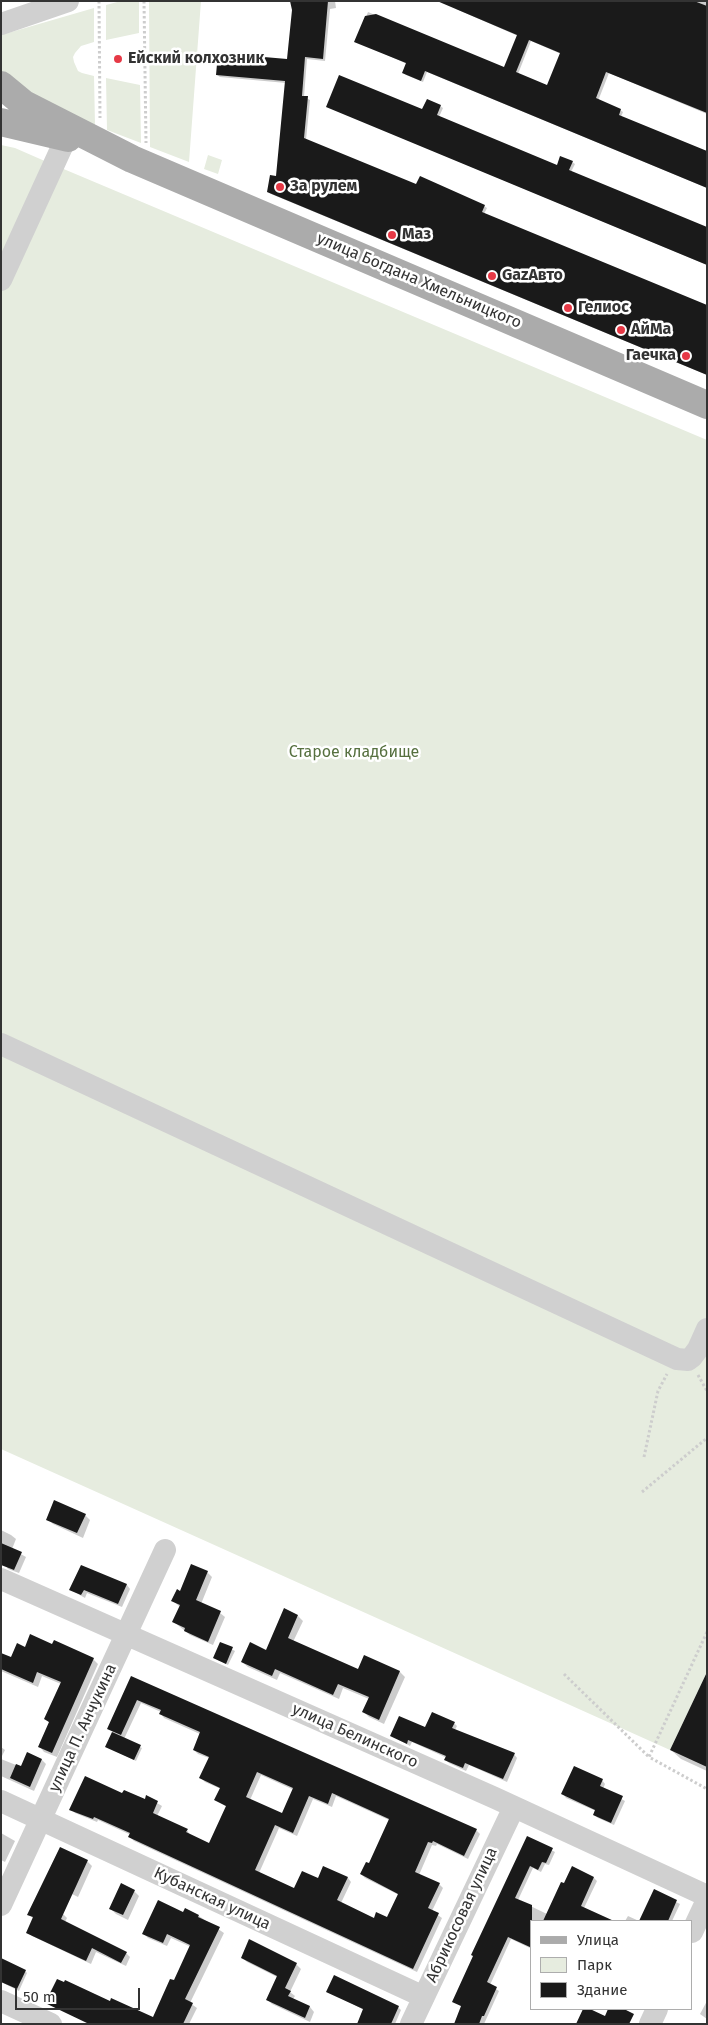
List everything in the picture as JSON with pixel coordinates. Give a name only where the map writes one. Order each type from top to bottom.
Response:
[{"type":"main road","name":"улица Богдана Хмельницкого","points":[[1,85],[24,104],[139,152],[707,405]]},
{"type":"main road","name":"улица Богдана Хмельницкого","points":[[1,122],[66,138],[139,152]]},
{"type":"street","points":[[1,24],[68,1]]},
{"type":"street","points":[[1,280],[66,138]]},
{"type":"street","points":[[1,1044],[672,1357],[688,1360],[698,1349],[707,1329]]},
{"type":"street","name":"улица П. Анчукина","points":[[1,1905],[165,1550]]},
{"type":"street","name":"улица Белинского","points":[[1,1579],[514,1807],[707,1898]]},
{"type":"street","name":"Кубанская улица","points":[[1,1801],[424,1997]]},
{"type":"street","name":"Абрикосовая улица","points":[[411,2024],[514,1807]]},
{"type":"street","points":[[693,1930],[707,1898]]},
{"type":"street","points":[[1,2001],[51,2024]]},
{"type":"street","points":[[650,2024],[657,2010]]},
{"type":"path","points":[[99,1],[100,118]]},
{"type":"path","points":[[139,152],[144,1]]},
{"type":"path","points":[[644,1457],[652,1412],[664,1377],[672,1368],[688,1360]]},
{"type":"path","points":[[642,1492],[707,1438]]},
{"type":"path","points":[[649,1757],[707,1632]]},
{"type":"path","points":[[564,1674],[649,1757],[707,1789]]},
{"type":"green space","points":[[121,1],[139,1],[139,33],[106,40],[106,5]]},
{"type":"green space","points":[[149,1],[201,1],[189,162],[150,147]]},
{"type":"green space","points":[[94,8],[94,42],[81,46],[73,57],[78,71],[94,76],[95,125],[38,100],[1,72],[1,35]]},
{"type":"green space","points":[[106,78],[140,85],[141,143],[107,130]]},
{"type":"green space","name":"Старое кладбище","points":[[1,145],[15,148],[707,440],[707,1672],[670,1750],[1,1449]]},
{"type":"green space","points":[[208,155],[222,160],[218,174],[204,169]]},
{"type":"building","points":[[290,1],[328,1],[323,59],[305,57],[302,96],[308,96],[304,138],[416,184],[420,176],[485,205],[482,212],[707,305],[707,375],[267,192],[270,175],[276,176],[285,81],[216,75],[218,53],[287,59],[292,10]]},
{"type":"building","points":[[437,1],[694,1],[707,6],[707,113],[606,72],[596,98],[621,109],[619,115],[707,151],[707,188],[425,71],[421,81],[402,73],[406,63],[354,42],[365,16],[376,14],[504,67],[517,35]],"holes":[[[529,40],[560,53],[547,85],[516,72]]]},
{"type":"building","points":[[339,75],[422,109],[427,99],[441,105],[437,115],[557,165],[560,156],[573,161],[569,170],[707,227],[707,265],[326,107]]},
{"type":"building","points":[[54,1500],[86,1514],[77,1533],[46,1520]]},
{"type":"building","points":[[1,1543],[22,1552],[14,1570],[1,1565]]},
{"type":"building","points":[[191,1564],[208,1571],[196,1600],[221,1611],[208,1642],[184,1631],[185,1628],[172,1622],[180,1605],[171,1601],[177,1589],[180,1591]]},
{"type":"building","points":[[81,1565],[127,1584],[118,1604],[84,1590],[81,1595],[69,1590]]},
{"type":"building","points":[[284,1608],[298,1615],[288,1638],[358,1669],[364,1655],[400,1671],[379,1720],[362,1712],[369,1697],[338,1684],[333,1695],[275,1669],[272,1676],[241,1662],[250,1642],[266,1650]]},
{"type":"building","points":[[30,1634],[52,1644],[54,1640],[94,1658],[52,1753],[38,1747],[49,1722],[44,1719],[61,1682],[37,1672],[33,1683],[1,1669],[1,1653],[11,1657],[17,1643],[25,1647]]},
{"type":"building","points":[[220,1642],[233,1647],[226,1664],[213,1658]]},
{"type":"building","points":[[707,1672],[707,1767],[670,1750]]},
{"type":"building","points":[[131,1676],[477,1829],[464,1856],[433,1841],[432,1843],[428,1842],[415,1872],[440,1883],[428,1908],[439,1913],[413,1969],[128,1837],[130,1833],[94,1817],[93,1819],[69,1810],[85,1776],[122,1793],[124,1790],[145,1799],[146,1795],[158,1801],[153,1813],[188,1829],[186,1832],[209,1843],[226,1806],[214,1800],[220,1788],[199,1778],[209,1757],[193,1750],[200,1732],[159,1714],[161,1710],[137,1700],[121,1735],[107,1729]],"holes":[[[257,1772],[293,1788],[282,1813],[246,1797]],[[332,1793],[389,1819],[369,1863],[366,1862],[360,1874],[398,1894],[387,1917],[376,1912],[374,1918],[337,1900],[348,1877],[323,1866],[318,1878],[302,1871],[294,1888],[255,1870],[275,1825],[293,1833],[309,1796],[328,1804]]]},
{"type":"building","points":[[432,1712],[455,1722],[452,1728],[515,1753],[503,1779],[465,1763],[463,1768],[444,1760],[446,1756],[408,1740],[407,1744],[390,1736],[399,1716],[425,1727]]},
{"type":"building","points":[[112,1732],[141,1745],[134,1760],[105,1747]]},
{"type":"building","points":[[27,1752],[42,1759],[30,1787],[10,1778],[16,1764],[21,1766]]},
{"type":"building","points":[[574,1766],[603,1779],[600,1786],[623,1796],[611,1823],[593,1815],[595,1810],[561,1794]]},
{"type":"building","points":[[527,1836],[553,1848],[546,1863],[542,1862],[538,1870],[530,1866],[515,1898],[532,1905],[530,1947],[508,1937],[487,1982],[497,1987],[484,2016],[482,2016],[479,2024],[454,2024],[461,2006],[452,2002],[473,1956],[471,1955]]},
{"type":"building","points":[[60,1847],[88,1860],[61,1919],[127,1952],[121,1963],[92,1948],[86,1961],[26,1933],[33,1917],[27,1915]]},
{"type":"building","points":[[572,1866],[594,1877],[581,1906],[612,1920],[543,1920],[561,1882],[564,1883]]},
{"type":"building","points":[[121,1883],[135,1890],[123,1915],[109,1909]]},
{"type":"building","points":[[654,1889],[677,1900],[668,1920],[639,1920]]},
{"type":"building","points":[[158,1900],[183,1912],[185,1908],[199,1915],[198,1917],[220,1927],[185,1999],[193,2003],[183,2024],[89,2024],[45,2003],[57,1979],[64,1982],[65,1980],[110,2001],[111,1998],[153,2017],[170,1979],[174,1980],[190,1945],[167,1934],[163,1943],[142,1934]]},
{"type":"building","points":[[249,1939],[297,1963],[285,1988],[291,1991],[288,1996],[310,2006],[305,2018],[266,2000],[277,1976],[241,1958]]},
{"type":"building","points":[[1,1958],[26,1970],[17,1989],[1,1982]]},
{"type":"building","points":[[334,1975],[399,2006],[391,2024],[357,2024],[363,2009],[326,1992]]},
{"type":"building","points":[[583,2010],[592,2010],[605,2016],[608,2010],[626,2010],[634,2014],[629,2024],[576,2024]]},
{"type":"place","name":"Ейский колхозник","points":[[118,59]]},
{"type":"place","name":"За рулем","points":[[280,187]]},
{"type":"place","name":"Маз","points":[[392,235]]},
{"type":"place","name":"GazАвто","points":[[492,276]]},
{"type":"place","name":"Гелиос","points":[[568,308]]},
{"type":"place","name":"АйМа","points":[[621,330]]},
{"type":"place","name":"Гаечка","points":[[686,356]]}]
